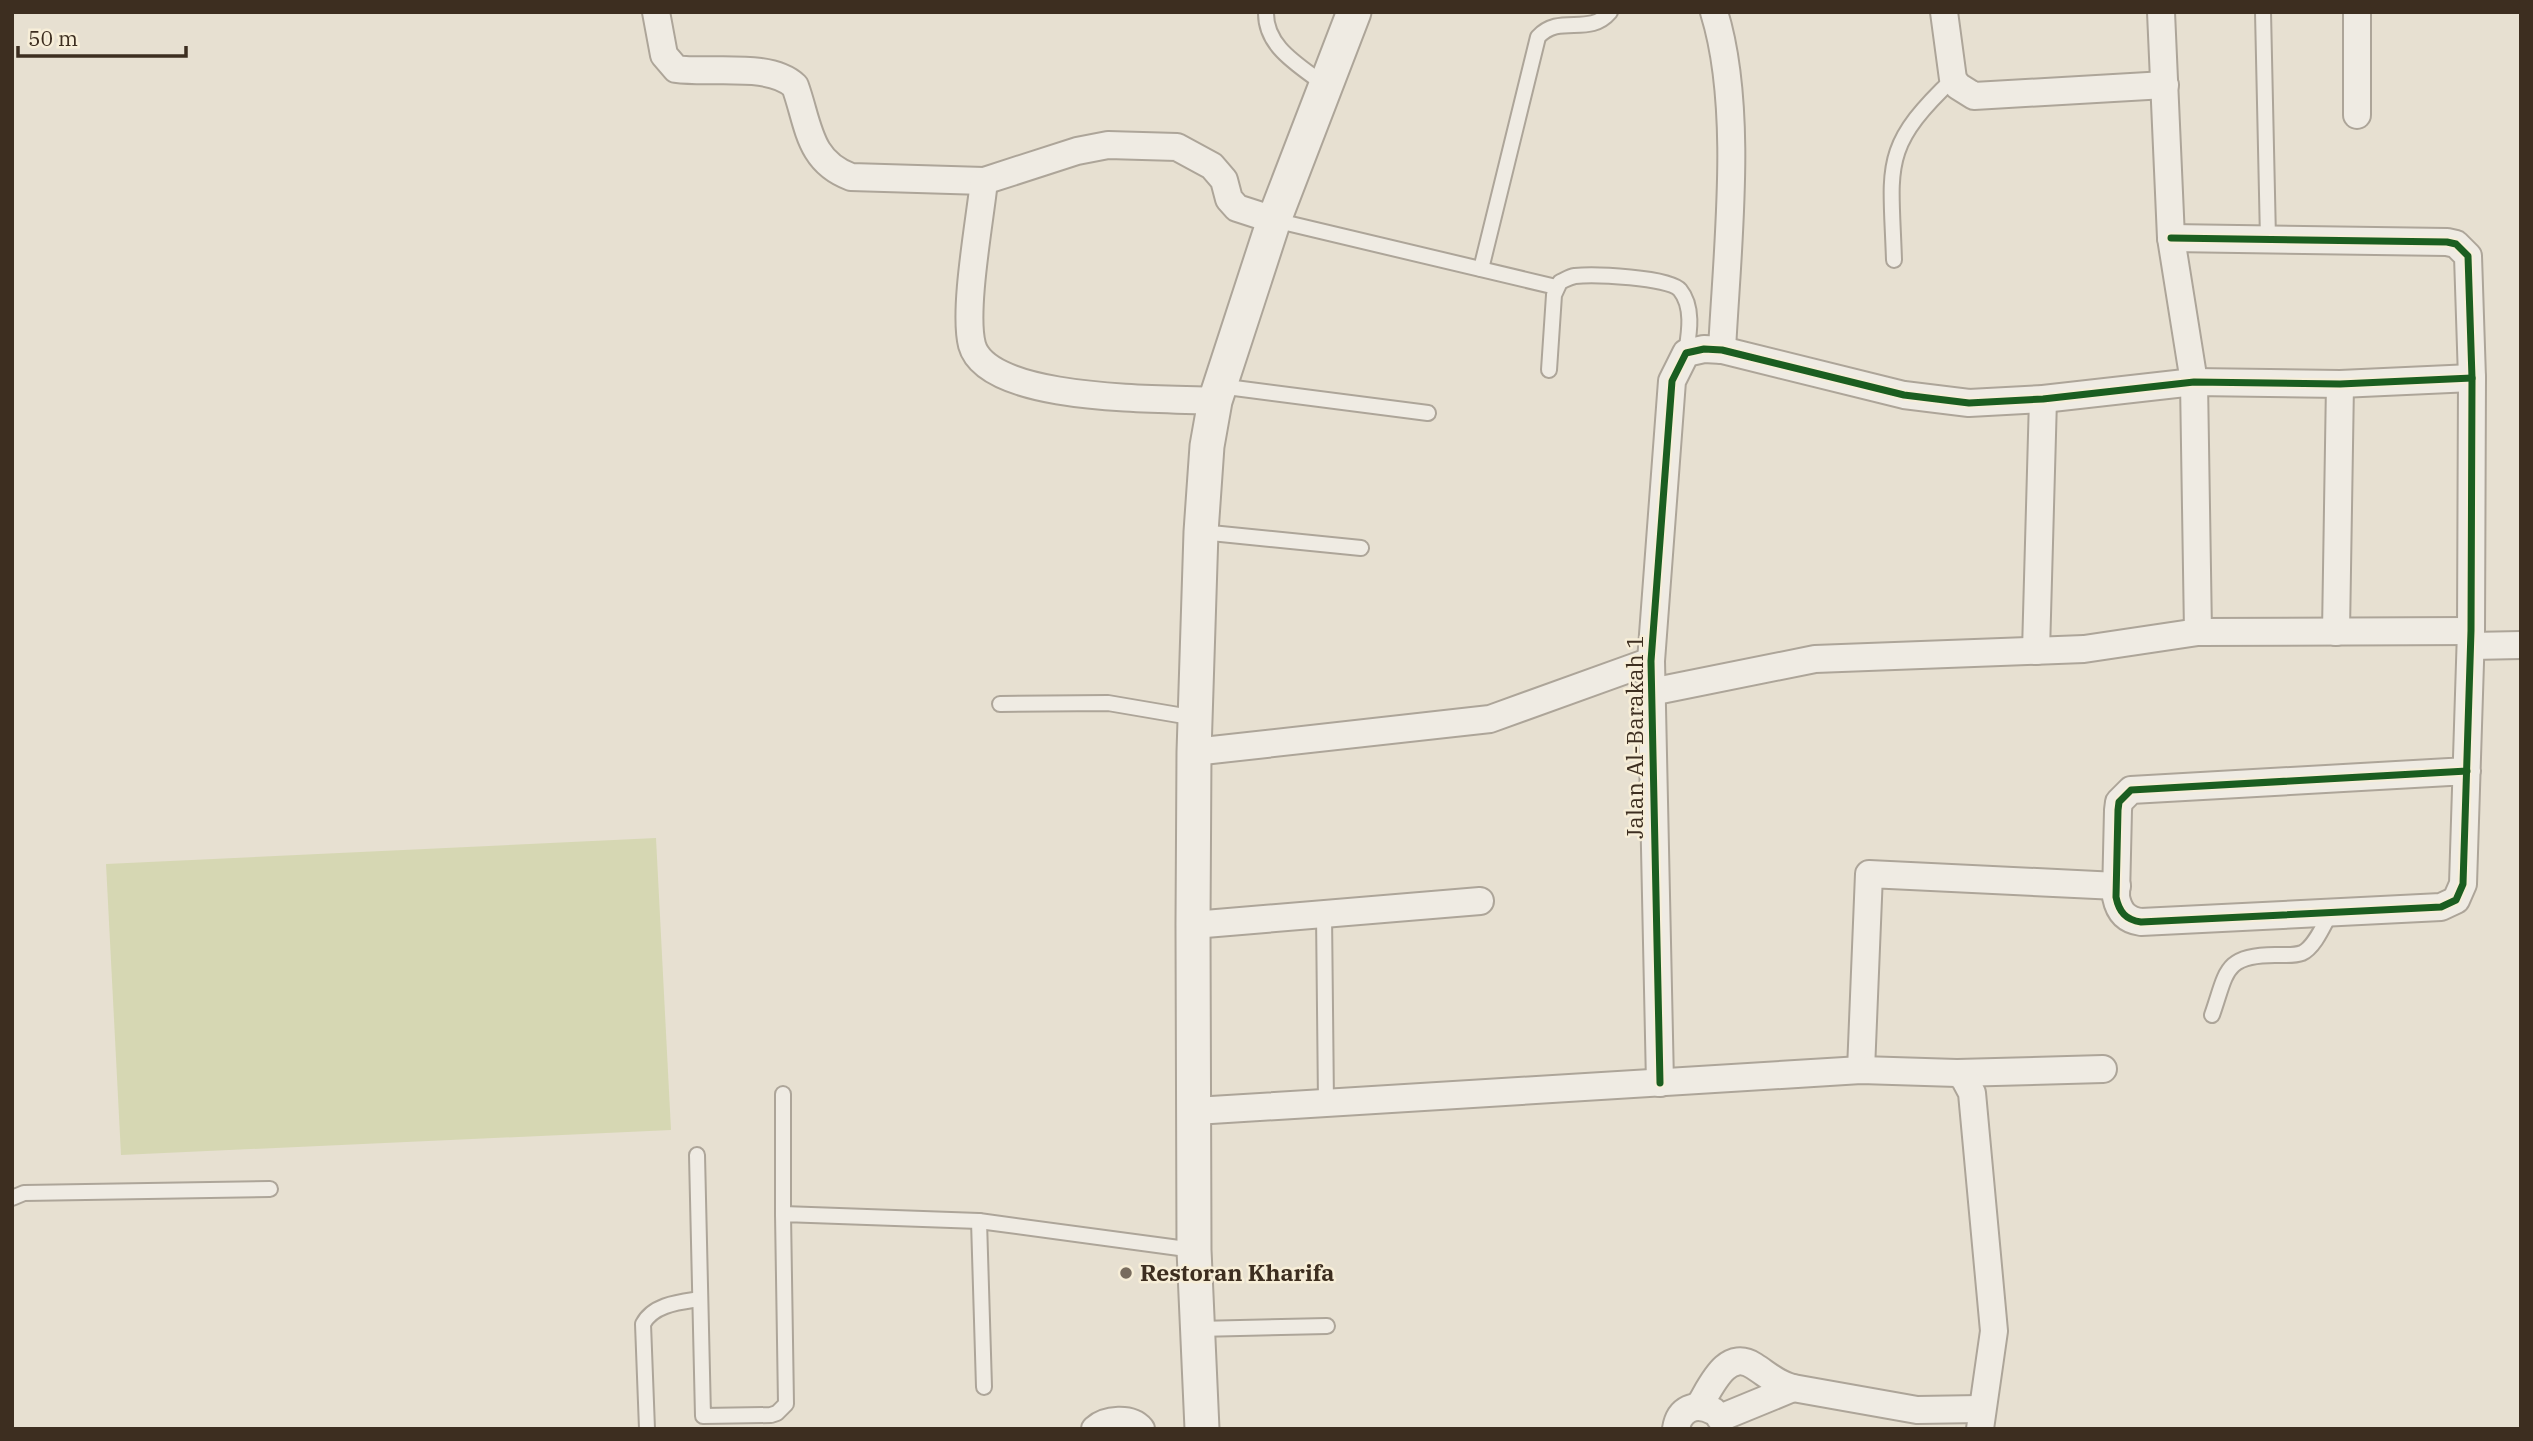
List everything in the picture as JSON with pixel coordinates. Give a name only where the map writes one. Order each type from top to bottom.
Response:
[{"type":"street","points":[[656,12],[664,55],[676,69],[766,72],[787,78],[795,86],[817,154],[832,170],[850,177],[984,181],[1098,147],[1177,147],[1212,166],[1224,180],[1229,199],[1237,208],[1274,220]]},
{"type":"street","points":[[1202,1429],[1194,1250],[1194,752],[1201,532],[1208,446],[1217,394],[1274,220],[1354,12]]},
{"type":"street","points":[[1714,12],[1727,69],[1730,181],[1723,351]]},
{"type":"street","points":[[1944,12],[1953,79],[1965,92],[1983,97],[2165,85]]},
{"type":"street","points":[[2161,12],[2171,238],[2194,382],[2198,632]]},
{"type":"street","points":[[2357,12],[2357,115]]},
{"type":"street","points":[[984,181],[970,317],[972,344],[977,358],[989,369],[1007,379],[1049,391],[1217,394]]},
{"type":"street","points":[[2171,238],[2456,244],[2463,249],[2470,265],[2472,378],[2471,639],[2467,771],[2463,884],[2456,900],[2441,906],[2133,921],[2120,910],[2117,886],[2118,810],[2119,802],[2131,790],[2467,771]]},
{"type":"street","points":[[1686,353],[1704,349],[1723,351],[1940,400],[1969,403],[2043,399],[2194,382],[2340,384],[2472,378]]},
{"type":"street","name":"Jalan Al-Barakah 1","points":[[1660,1083],[1651,661],[1672,381],[1686,353]]},
{"type":"street","points":[[2336,632],[2340,384]]},
{"type":"street","points":[[2036,650],[2043,399]]},
{"type":"street","points":[[1651,692],[1815,659],[2084,649],[2198,632],[2336,632],[2471,639],[2521,645]]},
{"type":"street","points":[[1194,752],[1490,719],[1651,661]]},
{"type":"street","points":[[1861,1070],[1869,874],[2117,886]]},
{"type":"street","points":[[1193,925],[1480,901]]},
{"type":"street","points":[[1195,1111],[1861,1070],[1957,1073],[2103,1069]]},
{"type":"street","points":[[1714,1418],[1721,1370],[1737,1362],[1746,1362],[1778,1383],[1793,1388],[1980,1419],[1994,1332],[1972,1093],[1964,1078],[1957,1073]]},
{"type":"street","points":[[1676,1429],[1681,1414],[1714,1418],[1793,1388]]},
{"type":"street","points":[[1095,1429],[1106,1422],[1126,1421],[1142,1429]]},
{"type":"lane","points":[[1265,12],[1265,25],[1273,41],[1286,55],[1327,86]]},
{"type":"lane","points":[[1482,270],[1538,37],[1553,25],[1596,24],[1610,12]]},
{"type":"lane","points":[[2263,12],[2268,239]]},
{"type":"lane","points":[[1894,260],[1891,169],[1898,143],[1922,109],[1953,79]]},
{"type":"lane","points":[[1274,220],[1556,287],[1576,276],[1659,281],[1678,287],[1684,296],[1690,326],[1686,353]]},
{"type":"lane","points":[[1549,370],[1556,287]]},
{"type":"lane","points":[[1217,394],[1428,413]]},
{"type":"lane","points":[[1201,532],[1361,548]]},
{"type":"lane","points":[[1000,704],[1108,703],[1196,718]]},
{"type":"lane","points":[[2212,1016],[2228,970],[2238,960],[2248,955],[2302,953],[2310,946],[2331,912]]},
{"type":"lane","points":[[1324,914],[1326,1103]]},
{"type":"lane","points":[[697,1155],[701,1422],[771,1415],[786,1404],[783,1094]]},
{"type":"lane","points":[[12,1198],[24,1193],[270,1189]]},
{"type":"lane","points":[[783,1214],[979,1221],[1194,1250]]},
{"type":"lane","points":[[979,1221],[984,1387]]},
{"type":"lane","points":[[647,1429],[643,1324],[650,1315],[667,1306],[700,1298]]},
{"type":"lane","points":[[1197,1329],[1327,1325]]},
{"type":"green space","points":[[656,838],[671,1130],[121,1155],[106,864]]},
{"type":"cycle path","points":[[2171,238],[2447,242],[2456,244],[2468,256],[2472,378],[2471,631],[2463,884],[2456,900],[2441,907],[2141,922],[2127,917],[2121,911],[2116,897],[2118,810],[2119,802],[2131,790],[2467,771]]},
{"type":"cycle path","points":[[1660,1083],[1651,661],[1672,381],[1686,353],[1704,349],[1722,350],[1904,395],[1969,403],[2043,399],[2194,382],[2340,384],[2472,378]]},
{"type":"place","name":"Restoran Kharifa","points":[[1126,1273]]}]
